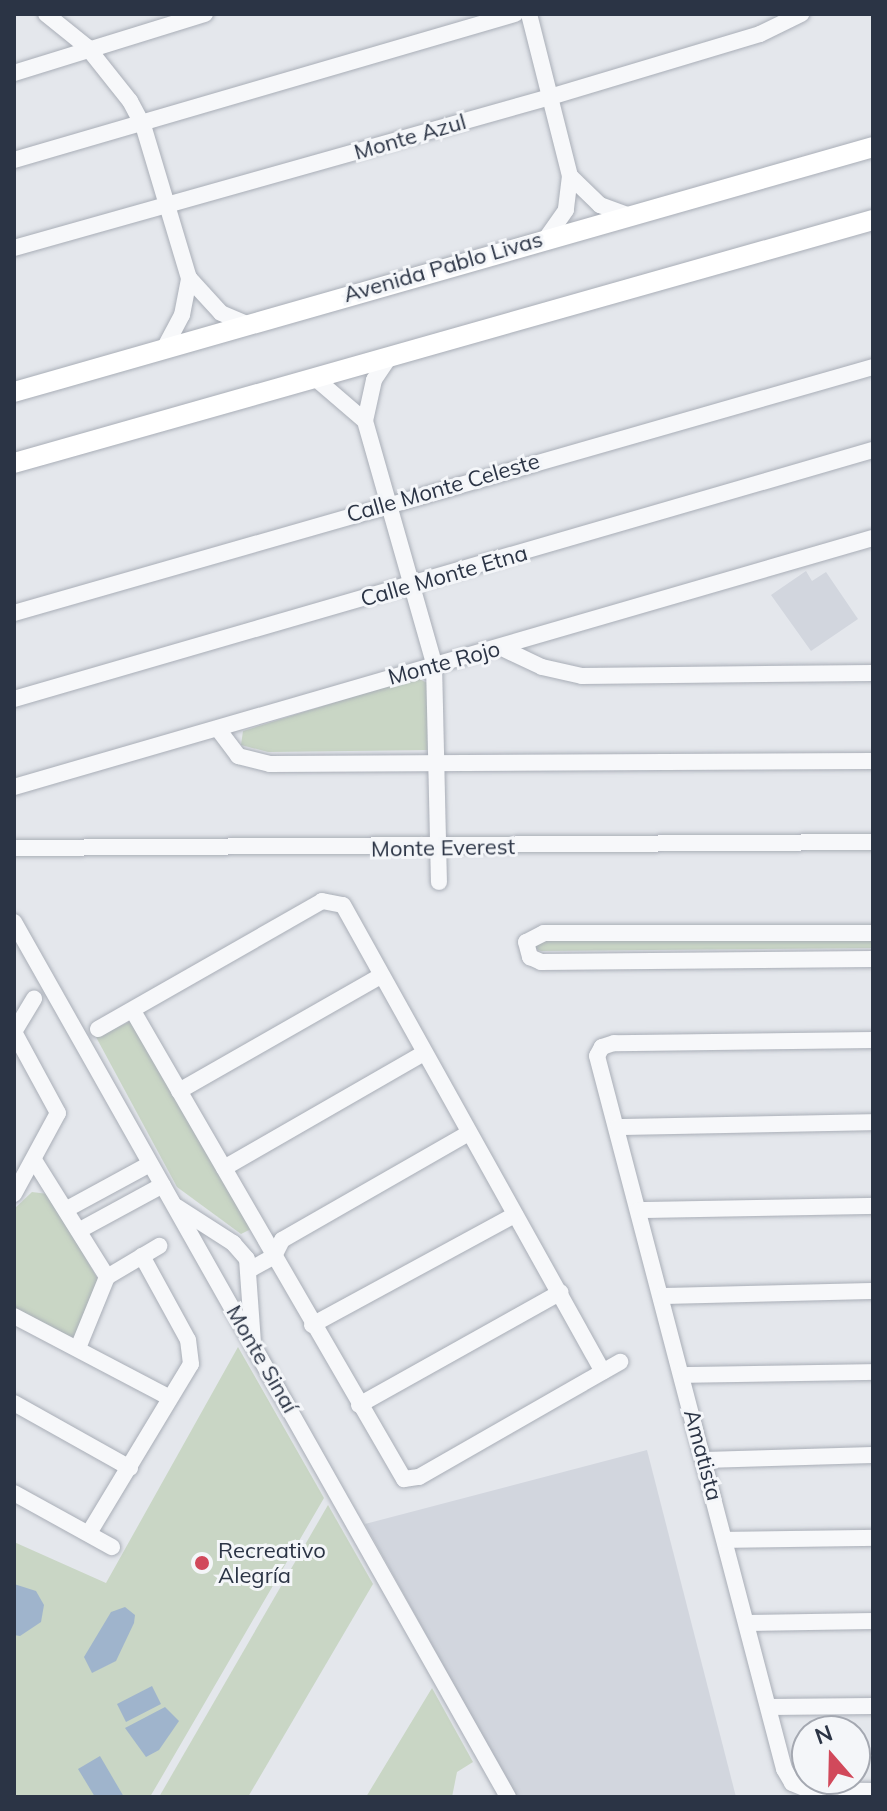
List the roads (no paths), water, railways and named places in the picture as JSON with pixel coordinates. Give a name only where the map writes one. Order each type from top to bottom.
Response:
[{"type":"main road","name":"Avenida Pablo Livas","points":[[14,392],[166,345],[873,147]]},
{"type":"main road","points":[[14,463],[873,221]]},
{"type":"street","points":[[46,14],[87,47],[143,125],[189,278],[221,313],[244,323]]},
{"type":"street","points":[[14,73],[87,47],[205,14]]},
{"type":"street","points":[[14,160],[143,125],[515,14]]},
{"type":"street","points":[[529,14],[570,176],[566,210],[546,239]]},
{"type":"street","name":"Monte Azul","points":[[14,248],[550,97],[760,34],[801,14]]},
{"type":"street","points":[[570,176],[600,205],[630,216]]},
{"type":"street","points":[[166,345],[182,315],[189,278]]},
{"type":"street","points":[[388,359],[374,380],[365,421],[434,664],[440,763],[439,882]]},
{"type":"street","name":"Calle Monte Celeste","points":[[14,613],[873,367]]},
{"type":"street","points":[[315,378],[365,421]]},
{"type":"street","name":"Calle Monte Etna","points":[[14,699],[873,450]]},
{"type":"street","name":"Monte Rojo","points":[[14,787],[873,538]]},
{"type":"street","points":[[502,648],[542,667],[582,676],[873,673]]},
{"type":"street","points":[[218,729],[238,756],[270,764],[873,761]]},
{"type":"street","name":"Monte Everest","points":[[14,848],[439,849],[873,842]]},
{"type":"street","points":[[98,1029],[322,901],[343,905],[603,1372]]},
{"type":"street","name":"Monte Sinaí","points":[[14,922],[508,1797]]},
{"type":"street","points":[[873,933],[544,933],[526,942],[530,957],[541,962],[873,959]]},
{"type":"street","points":[[179,1091],[381,976]]},
{"type":"street","points":[[14,1194],[57,1120],[55,1102],[14,1032],[34,999]]},
{"type":"street","points":[[133,1011],[399,1475],[419,1477],[620,1362]]},
{"type":"street","name":"Amatista","points":[[873,1040],[614,1043],[602,1047],[598,1061],[618,1127],[769,1707],[792,1783],[809,1790],[873,1791]]},
{"type":"street","points":[[224,1168],[424,1053]]},
{"type":"street","points":[[618,1127],[873,1122]]},
{"type":"street","points":[[242,1251],[264,1239],[282,1240],[469,1133]]},
{"type":"street","points":[[34,1160],[107,1277]]},
{"type":"street","points":[[67,1209],[150,1164]]},
{"type":"street","points":[[80,1230],[163,1185]]},
{"type":"street","points":[[175,1206],[242,1251],[251,1269],[253,1344]]},
{"type":"street","points":[[639,1210],[873,1206]]},
{"type":"street","points":[[312,1325],[515,1215]]},
{"type":"street","points":[[251,1269],[274,1256],[282,1240]]},
{"type":"street","points":[[78,1348],[107,1277],[159,1246]]},
{"type":"street","points":[[89,1533],[191,1364],[188,1340],[142,1256]]},
{"type":"street","points":[[662,1296],[873,1291]]},
{"type":"street","points":[[359,1405],[561,1292]]},
{"type":"street","points":[[14,1316],[170,1398]]},
{"type":"street","points":[[682,1375],[873,1372]]},
{"type":"street","points":[[14,1403],[130,1468]]},
{"type":"street","points":[[704,1460],[873,1455]]},
{"type":"street","points":[[14,1493],[112,1547]]},
{"type":"street","points":[[725,1540],[873,1538]]},
{"type":"street","points":[[747,1623],[873,1621]]},
{"type":"street","points":[[769,1707],[873,1706]]},
{"type":"water","points":[[14,1584],[36,1591],[44,1605],[41,1622],[20,1636],[14,1635]]},
{"type":"water","points":[[125,1607],[135,1615],[134,1623],[116,1661],[92,1673],[84,1657],[111,1612]]},
{"type":"water","points":[[152,1686],[161,1704],[126,1722],[117,1704]]},
{"type":"water","points":[[165,1707],[179,1721],[159,1750],[146,1757],[125,1728]]},
{"type":"water","points":[[100,1756],[124,1797],[95,1797],[78,1769]]},
{"type":"place","name":"Recreativo Alegría","points":[[202,1563]]}]
